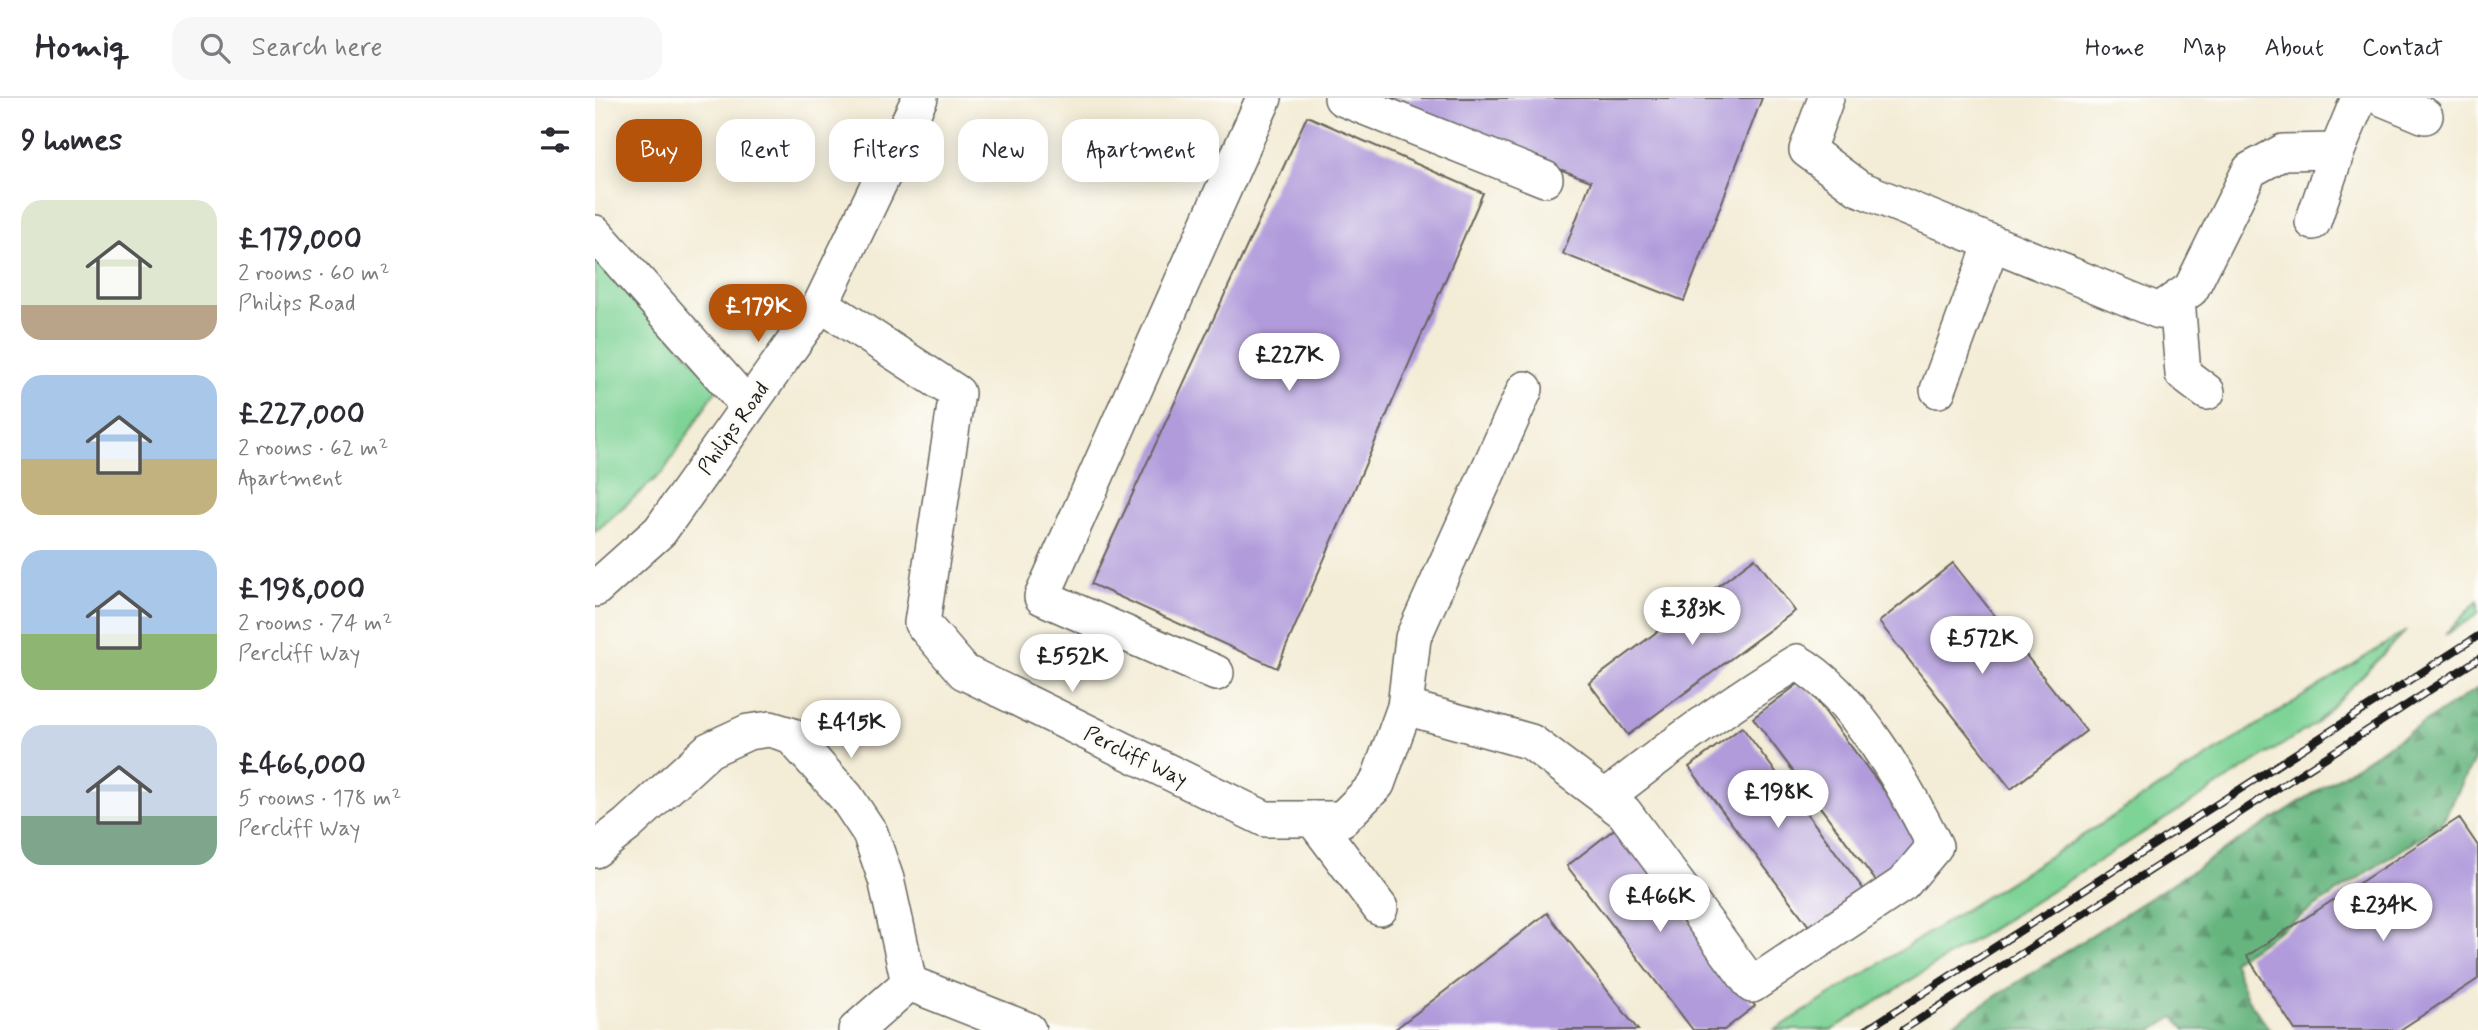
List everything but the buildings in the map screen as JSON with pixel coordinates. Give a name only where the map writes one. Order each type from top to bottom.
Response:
[{"type":"street","name":"Philips Road","points":[[595,589],[660,531],[821,304],[920,98]]},
{"type":"street","points":[[1216,673],[1042,597],[1264,98]]},
{"type":"street","points":[[1342,98],[1545,179]]},
{"type":"street","points":[[1826,98],[1807,150],[1858,188],[2159,311],[2191,289],[2250,170],[2283,152],[2337,151]]},
{"type":"street","points":[[2313,222],[2358,98]]},
{"type":"street","points":[[2382,98],[2425,116]]},
{"type":"street","points":[[595,233],[748,406]]},
{"type":"street","points":[[1938,390],[1992,243]]},
{"type":"street","points":[[2177,299],[2183,374],[2207,391]]},
{"type":"street","name":"Percliff Way","points":[[821,304],[957,393],[922,623],[964,672],[1265,819],[1342,819],[1377,784],[1405,707],[1413,638],[1525,389]]},
{"type":"street","points":[[1405,707],[1531,742],[1605,798],[1624,812],[1752,985],[1903,884],[1935,846],[1910,797],[1869,733],[1817,674],[1797,662],[1708,720],[1605,798]]},
{"type":"street","points":[[595,850],[627,825],[709,750],[748,732],[770,729],[790,735],[846,797],[870,833],[886,879],[909,983]]},
{"type":"street","points":[[1313,819],[1380,908]]},
{"type":"street","points":[[856,1030],[909,983]]},
{"type":"street","points":[[909,983],[1028,1030]]},
{"type":"green space","points":[[595,254],[718,387],[663,472],[595,532]]},
{"type":"green space","points":[[2478,600],[2478,614],[2445,635]]},
{"type":"green space","points":[[2406,631],[2315,724],[1832,1030],[1775,1030]]},
{"type":"green space","points":[[2478,688],[2478,756],[2442,823],[2233,961],[2247,998],[2270,1030],[2185,1030],[2174,1017],[2153,1030],[1943,1030]]},
{"type":"railway","points":[[1866,1030],[2478,636]]},
{"type":"railway","points":[[1903,1030],[2478,659]]}]
